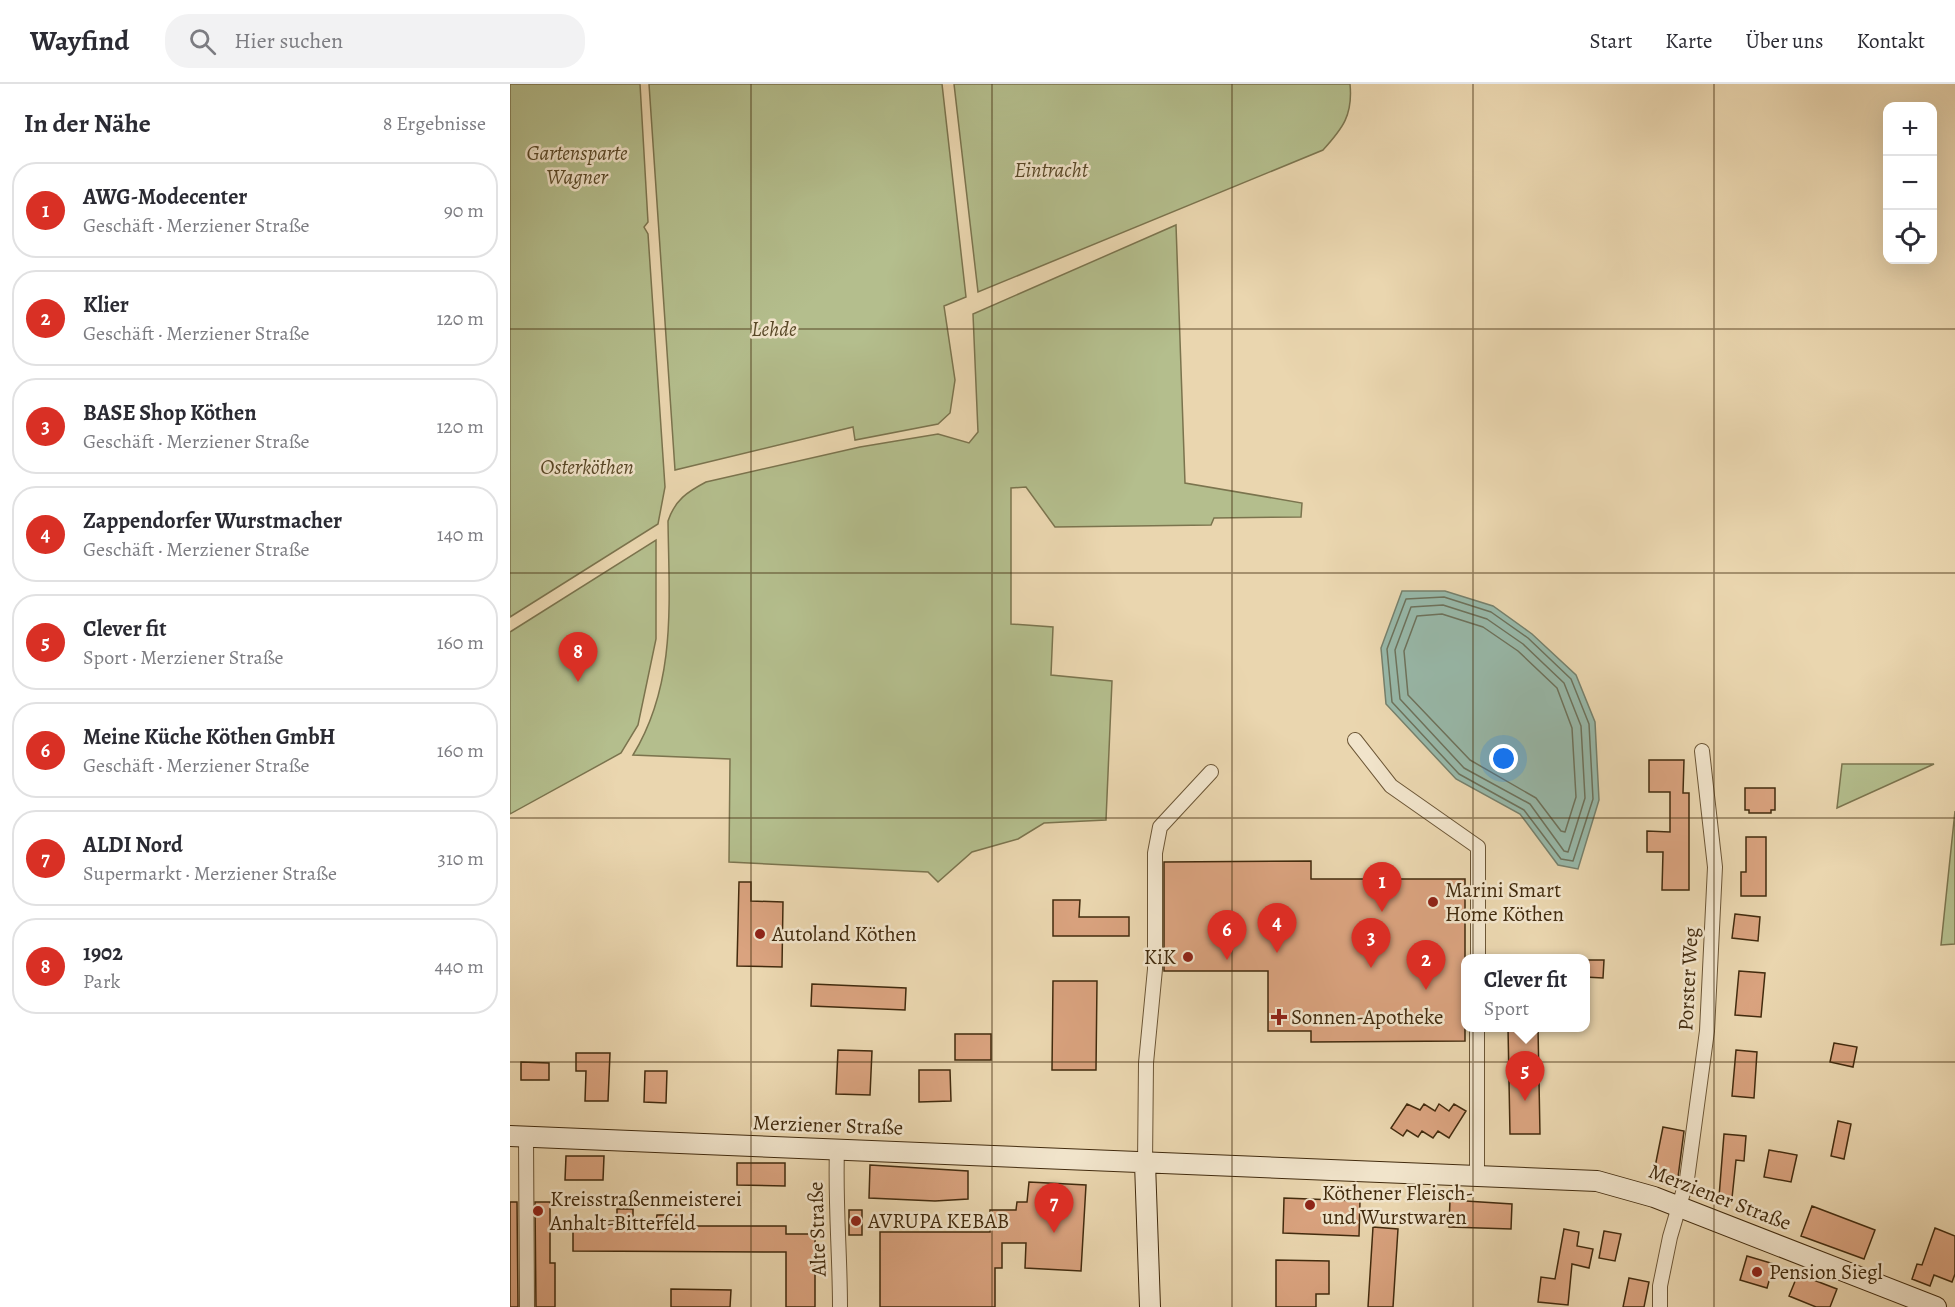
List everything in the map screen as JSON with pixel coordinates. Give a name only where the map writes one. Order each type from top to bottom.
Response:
[{"type":"main road","name":"Merziener Straße","points":[[518,1137],[1608,1182],[1680,1206],[1936,1307]]},
{"type":"main road","points":[[1145,1163],[1150,1307]]},
{"type":"street","points":[[1355,740],[1391,786],[1478,847],[1478,954]]},
{"type":"street","name":"Porster Weg","points":[[1660,1307],[1660,1286],[1694,1138],[1707,1031],[1714,867],[1702,752]]},
{"type":"street","points":[[1145,1163],[1148,1022],[1155,969],[1155,853],[1160,827],[1211,772]]},
{"type":"street","points":[[1477,1175],[1478,1032]]},
{"type":"street","points":[[518,1137],[527,1307]]},
{"type":"street","name":"Alte Straße","points":[[837,1150],[836,1226],[840,1250],[840,1307]]},
{"type":"green space","name":"Osterköthen","points":[[510,84],[640,84],[648,222],[644,227],[648,234],[665,487],[658,524],[510,617]]},
{"type":"green space","name":"Lehde","points":[[649,84],[942,84],[966,297],[944,306],[955,380],[950,413],[938,424],[855,440],[853,427],[675,470]]},
{"type":"green space","name":"Eintracht","points":[[954,84],[1350,84],[1351,95],[1348,113],[1341,128],[1323,150],[978,292]]},
{"type":"green space","points":[[1176,225],[1185,483],[1302,503],[1301,517],[1214,518],[1211,525],[1055,527],[1026,487],[1011,488],[1011,624],[1053,627],[1051,675],[1112,681],[1106,820],[1044,823],[1018,839],[972,852],[938,882],[928,872],[729,862],[730,759],[633,755],[647,728],[664,671],[669,612],[668,521],[674,507],[687,493],[706,482],[860,447],[938,434],[969,443],[978,432],[973,314]]},
{"type":"green space","points":[[656,540],[656,639],[638,725],[621,753],[510,814],[510,632]]},
{"type":"green space","points":[[1842,764],[1934,764],[1837,808]]},
{"type":"green space","points":[[1955,811],[1955,944],[1941,945]]},
{"type":"water","points":[[1402,591],[1445,591],[1493,606],[1532,634],[1576,675],[1595,722],[1599,800],[1578,869],[1558,865],[1520,814],[1456,779],[1386,704],[1381,648]]},
{"type":"building","points":[[1649,760],[1684,760],[1683,793],[1689,793],[1689,890],[1662,890],[1663,852],[1647,852],[1647,831],[1670,832],[1670,792],[1649,792]]},
{"type":"building","points":[[1745,788],[1775,788],[1775,810],[1771,810],[1771,813],[1749,813],[1749,810],[1745,810]]},
{"type":"building","points":[[1746,837],[1766,837],[1766,896],[1741,896],[1741,872],[1746,872]]},
{"type":"building","points":[[1311,861],[1311,879],[1465,879],[1465,954],[1461,954],[1461,1032],[1465,1032],[1465,1041],[1311,1042],[1311,1031],[1268,1031],[1268,971],[1164,971],[1164,862]]},
{"type":"building","name":"Autoland Köthen","points":[[739,882],[751,882],[751,901],[783,902],[782,967],[737,966]]},
{"type":"building","points":[[1053,900],[1080,900],[1079,917],[1129,917],[1129,936],[1053,936]]},
{"type":"building","points":[[1735,914],[1760,917],[1758,941],[1732,938]]},
{"type":"building","points":[[1590,960],[1604,960],[1603,978],[1590,977]]},
{"type":"building","points":[[1739,971],[1765,973],[1761,1017],[1735,1015]]},
{"type":"building","points":[[1053,981],[1097,981],[1096,1070],[1052,1070]]},
{"type":"building","name":"Autoland Köthen","points":[[812,984],[906,988],[905,1010],[811,1006]]},
{"type":"building","points":[[1508,1032],[1538,1032],[1540,1134],[1510,1134]]},
{"type":"building","points":[[955,1034],[991,1034],[991,1060],[955,1060]]},
{"type":"building","points":[[1834,1043],[1857,1047],[1853,1067],[1830,1062]]},
{"type":"building","points":[[838,1050],[872,1051],[870,1095],[836,1094]]},
{"type":"building","points":[[1736,1050],[1757,1052],[1754,1098],[1732,1096]]},
{"type":"building","points":[[576,1053],[610,1053],[608,1101],[585,1101],[586,1071],[576,1071]]},
{"type":"building","points":[[521,1062],[549,1063],[549,1080],[521,1080]]},
{"type":"building","points":[[919,1070],[950,1070],[951,1101],[919,1102]]},
{"type":"building","points":[[645,1071],[667,1071],[666,1103],[644,1102]]},
{"type":"building","points":[[1407,1104],[1420,1110],[1424,1104],[1435,1111],[1439,1104],[1449,1111],[1454,1104],[1466,1111],[1449,1138],[1438,1131],[1433,1138],[1422,1131],[1418,1137],[1407,1130],[1403,1136],[1391,1128]]},
{"type":"building","points":[[1838,1121],[1851,1124],[1844,1159],[1831,1156]]},
{"type":"building","points":[[1663,1127],[1684,1131],[1678,1177],[1654,1172]]},
{"type":"building","points":[[1724,1134],[1746,1136],[1744,1161],[1736,1160],[1732,1198],[1719,1197]]},
{"type":"building","points":[[1769,1150],[1797,1155],[1791,1182],[1764,1177]]},
{"type":"building","points":[[566,1156],[604,1156],[603,1180],[565,1180]]},
{"type":"building","points":[[737,1163],[785,1163],[785,1186],[737,1185]]},
{"type":"building","points":[[870,1165],[968,1171],[968,1199],[935,1201],[869,1198]]},
{"type":"building","points":[[1029,1182],[1086,1185],[1081,1271],[1025,1268],[1026,1243],[1002,1243],[1002,1268],[995,1268],[995,1307],[880,1307],[880,1232],[990,1232],[990,1210],[1016,1210],[1017,1202],[1027,1202]]},
{"type":"building","points":[[1284,1198],[1360,1201],[1359,1236],[1283,1233]]},
{"type":"building","points":[[1450,1200],[1512,1204],[1511,1229],[1449,1227]]},
{"type":"building","points":[[510,1202],[517,1202],[518,1307],[510,1307]]},
{"type":"building","points":[[535,1202],[550,1202],[550,1263],[555,1263],[555,1307],[536,1307]]},
{"type":"building","points":[[1812,1206],[1875,1230],[1864,1259],[1801,1236]]},
{"type":"building","points":[[617,1209],[633,1209],[633,1222],[656,1222],[657,1215],[681,1215],[681,1226],[786,1226],[786,1234],[815,1234],[815,1307],[786,1307],[786,1252],[573,1251],[573,1221],[617,1221]]},
{"type":"building","points":[[849,1210],[862,1210],[862,1235],[849,1235]]},
{"type":"building","points":[[1373,1227],[1398,1229],[1393,1307],[1368,1307]]},
{"type":"building","points":[[1935,1228],[1955,1236],[1955,1274],[1952,1282],[1934,1275],[1930,1286],[1912,1279],[1917,1264],[1922,1265]]},
{"type":"building","points":[[1564,1229],[1579,1232],[1577,1246],[1593,1249],[1589,1268],[1572,1264],[1568,1305],[1538,1302],[1541,1277],[1555,1279]]},
{"type":"building","points":[[1604,1231],[1621,1234],[1615,1261],[1599,1258]]},
{"type":"building","name":"Pension Siegl","points":[[1747,1256],[1774,1264],[1767,1288],[1740,1280]]},
{"type":"building","points":[[1276,1260],[1329,1261],[1329,1294],[1316,1294],[1316,1307],[1276,1307]]},
{"type":"building","points":[[1798,1274],[1837,1289],[1830,1307],[1816,1307],[1789,1296]]},
{"type":"building","points":[[1629,1278],[1649,1282],[1644,1307],[1623,1307]]},
{"type":"building","points":[[671,1289],[731,1290],[730,1307],[671,1307]]},
{"type":"place","name":"1902","points":[[578,682]]},
{"type":"place","name":"Marini Smart Home Köthen","points":[[1433,902]]},
{"type":"place","name":"AWG-Modecenter","points":[[1382,912]]},
{"type":"place","name":"Autoland Köthen","points":[[760,934]]},
{"type":"place","name":"Zappendorfer Wurstmacher","points":[[1277,953]]},
{"type":"place","name":"KiK","points":[[1188,957]]},
{"type":"place","name":"Meine Küche Köthen GmbH","points":[[1227,960]]},
{"type":"place","name":"BASE Shop Köthen","points":[[1371,968]]},
{"type":"place","name":"Klier","points":[[1426,990]]},
{"type":"place","name":"Sonnen-Apotheke","points":[[1279,1017]]},
{"type":"place","name":"Clever fit","points":[[1525,1101]]},
{"type":"place","name":"Köthener Fleisch- und Wurstwaren","points":[[1310,1205]]},
{"type":"place","name":"Kreisstraßenmeisterei Anhalt-Bitterfeld","points":[[538,1211]]},
{"type":"place","name":"AVRUPA KEBAB","points":[[856,1221]]},
{"type":"place","name":"ALDI Nord","points":[[1054,1233]]},
{"type":"place","name":"Pension Siegl","points":[[1757,1272]]},
{"type":"park label","name":"Gartensparte Wagner","points":[[577,165]]}]
